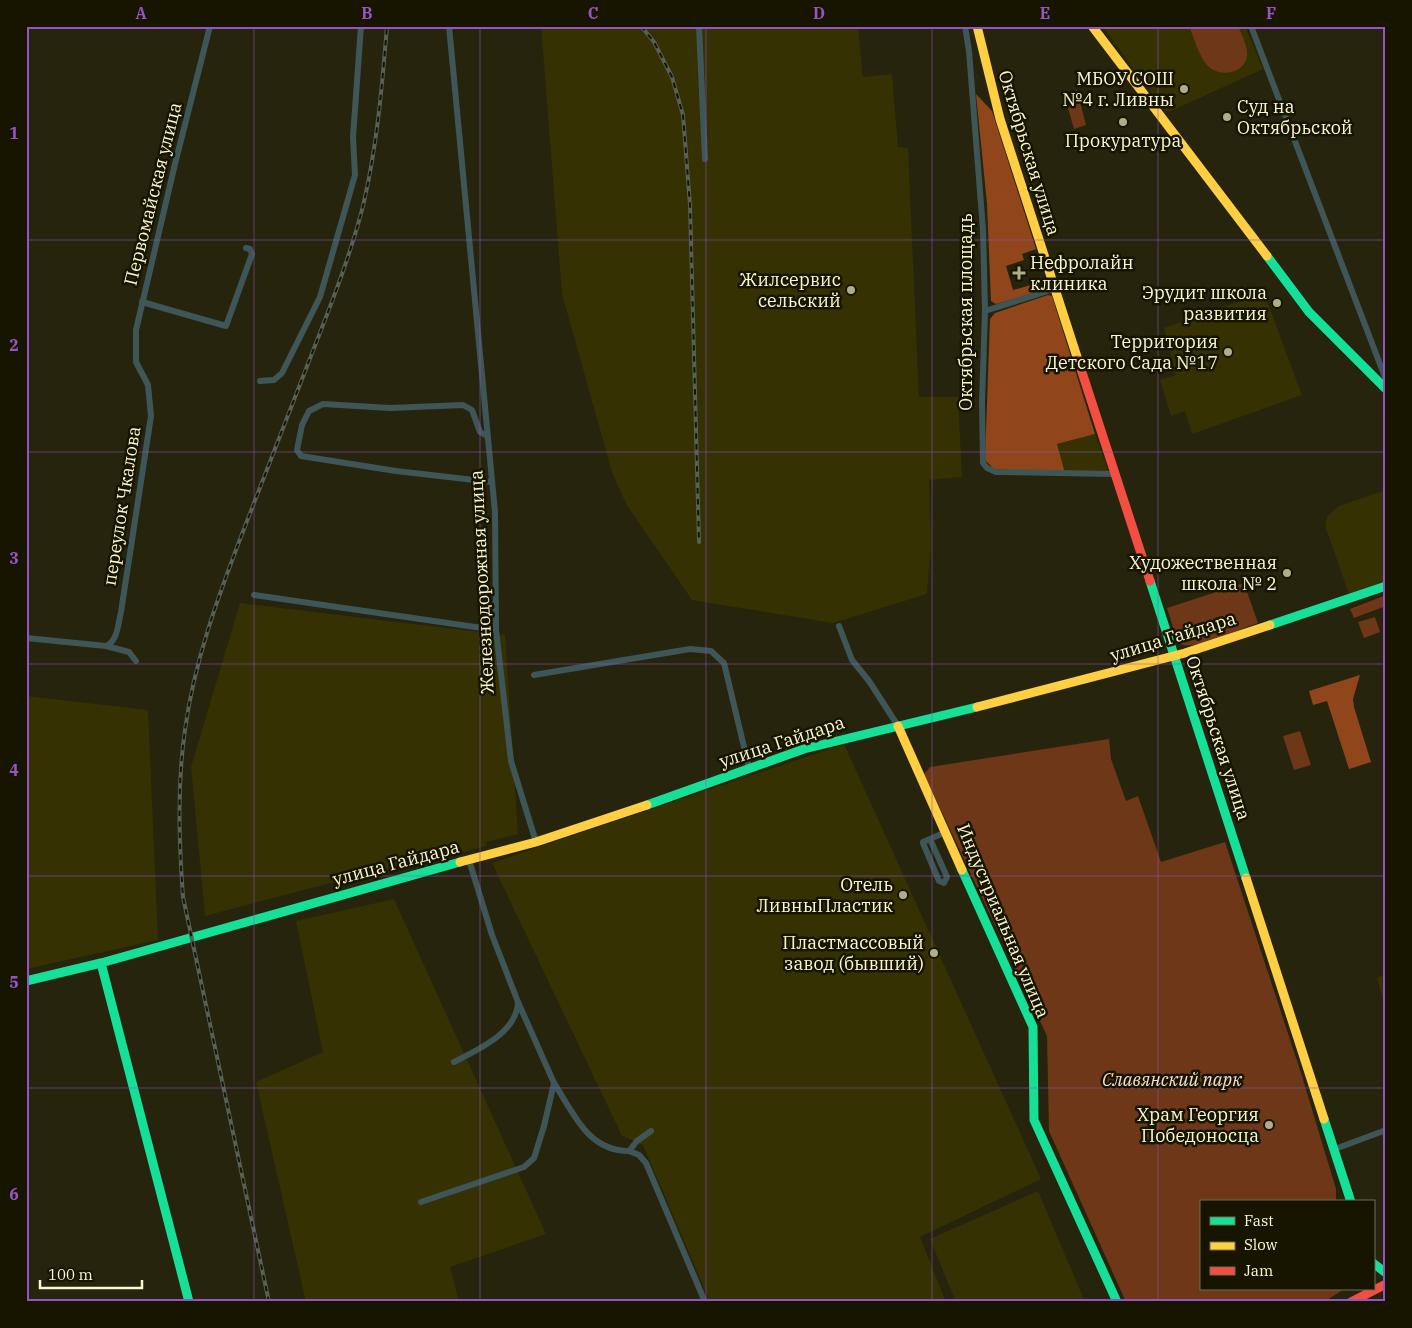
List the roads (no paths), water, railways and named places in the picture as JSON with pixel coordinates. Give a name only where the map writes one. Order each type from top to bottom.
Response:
[{"type":"street","name":"Первомайская улица","points":[[138,370],[136,362],[136,330],[210,26]]},
{"type":"street","points":[[260,381],[274,380],[282,373],[316,306],[326,278],[355,175],[353,137],[361,26]]},
{"type":"street","name":"Железнодорожная улица","points":[[449,26],[461,173],[495,512],[496,630],[511,762],[536,842]]},
{"type":"street","points":[[699,26],[705,159]]},
{"type":"street","name":"Октябрьская площадь","points":[[966,26],[983,230],[985,311],[982,456],[987,468],[996,472],[1115,474]]},
{"type":"street","name":"Октябрьская улица","points":[[977,26],[1000,118],[1054,289],[1350,1200]]},
{"type":"street","points":[[1092,26],[1309,312],[1386,389]]},
{"type":"street","points":[[1251,26],[1386,380]]},
{"type":"street","points":[[142,302],[226,326],[251,256],[250,249],[246,248]]},
{"type":"street","points":[[985,311],[1054,289]]},
{"type":"street","name":"переулок Чкалова","points":[[106,646],[115,637],[121,612],[151,416],[148,385],[138,370]]},
{"type":"street","points":[[487,436],[480,432],[472,410],[463,405],[390,408],[330,404],[315,406],[309,411],[302,425],[297,450],[301,456],[396,472],[492,482]]},
{"type":"street","name":"улица Гайдара","points":[[26,981],[101,963],[376,884],[536,842],[603,821],[804,749],[990,704],[1174,656],[1386,586]]},
{"type":"street","points":[[254,595],[496,630]]},
{"type":"street","points":[[839,626],[852,660],[869,681],[898,726]]},
{"type":"street","points":[[26,638],[106,646],[130,652],[136,661]]},
{"type":"street","points":[[534,675],[666,651],[700,649],[711,651],[724,663],[749,768]]},
{"type":"street","name":"Индустриальная улица","points":[[898,726],[1033,1027],[1034,1120],[1116,1302]]},
{"type":"street","points":[[930,839],[947,877],[944,883],[939,881],[923,842],[946,832]]},
{"type":"street","points":[[469,860],[492,935],[518,1002],[554,1083],[581,1125],[595,1141],[610,1149],[629,1152],[643,1158],[705,1302]]},
{"type":"street","points":[[101,963],[189,1302]]},
{"type":"street","points":[[454,1062],[496,1038],[518,1012],[518,1002]]},
{"type":"street","points":[[421,1202],[530,1163],[534,1158],[544,1126],[554,1083]]},
{"type":"street","points":[[1335,1149],[1386,1130]]},
{"type":"street","points":[[629,1152],[636,1141],[651,1131]]},
{"type":"street","points":[[1374,1264],[1386,1273]]},
{"type":"street","points":[[1374,1289],[1386,1284]]},
{"type":"street","points":[[1351,1302],[1363,1293]]},
{"type":"railway","points":[[269,1302],[183,897],[180,855],[182,751],[194,680],[216,606],[346,263],[358,225],[368,184],[375,139],[387,26]]},
{"type":"railway","points":[[641,26],[654,42],[672,77],[683,115],[690,205],[699,542]]},
{"type":"place","name":"МБОУ СОШ №4 г. Ливны","points":[[1184,89]]},
{"type":"place","name":"Суд на Октябрьской","points":[[1227,117]]},
{"type":"place","name":"Прокуратура","points":[[1123,122]]},
{"type":"place","name":"Нефролайн клиника","points":[[1019,273]]},
{"type":"place","name":"Жилсервис сельский","points":[[851,290]]},
{"type":"place","name":"Эрудит школа развития","points":[[1277,303]]},
{"type":"place","name":"Территория Детского Сада №17","points":[[1228,352]]},
{"type":"place","name":"Художественная школа № 2","points":[[1287,573]]},
{"type":"place","name":"Отель ЛивныПластик","points":[[903,895]]},
{"type":"place","name":"Пластмассовый завод (бывший)","points":[[934,953]]},
{"type":"place","name":"Храм Георгия Победоносца","points":[[1269,1125]]},
{"type":"park label","name":"Славянский парк","points":[[1172,1080]]}]
